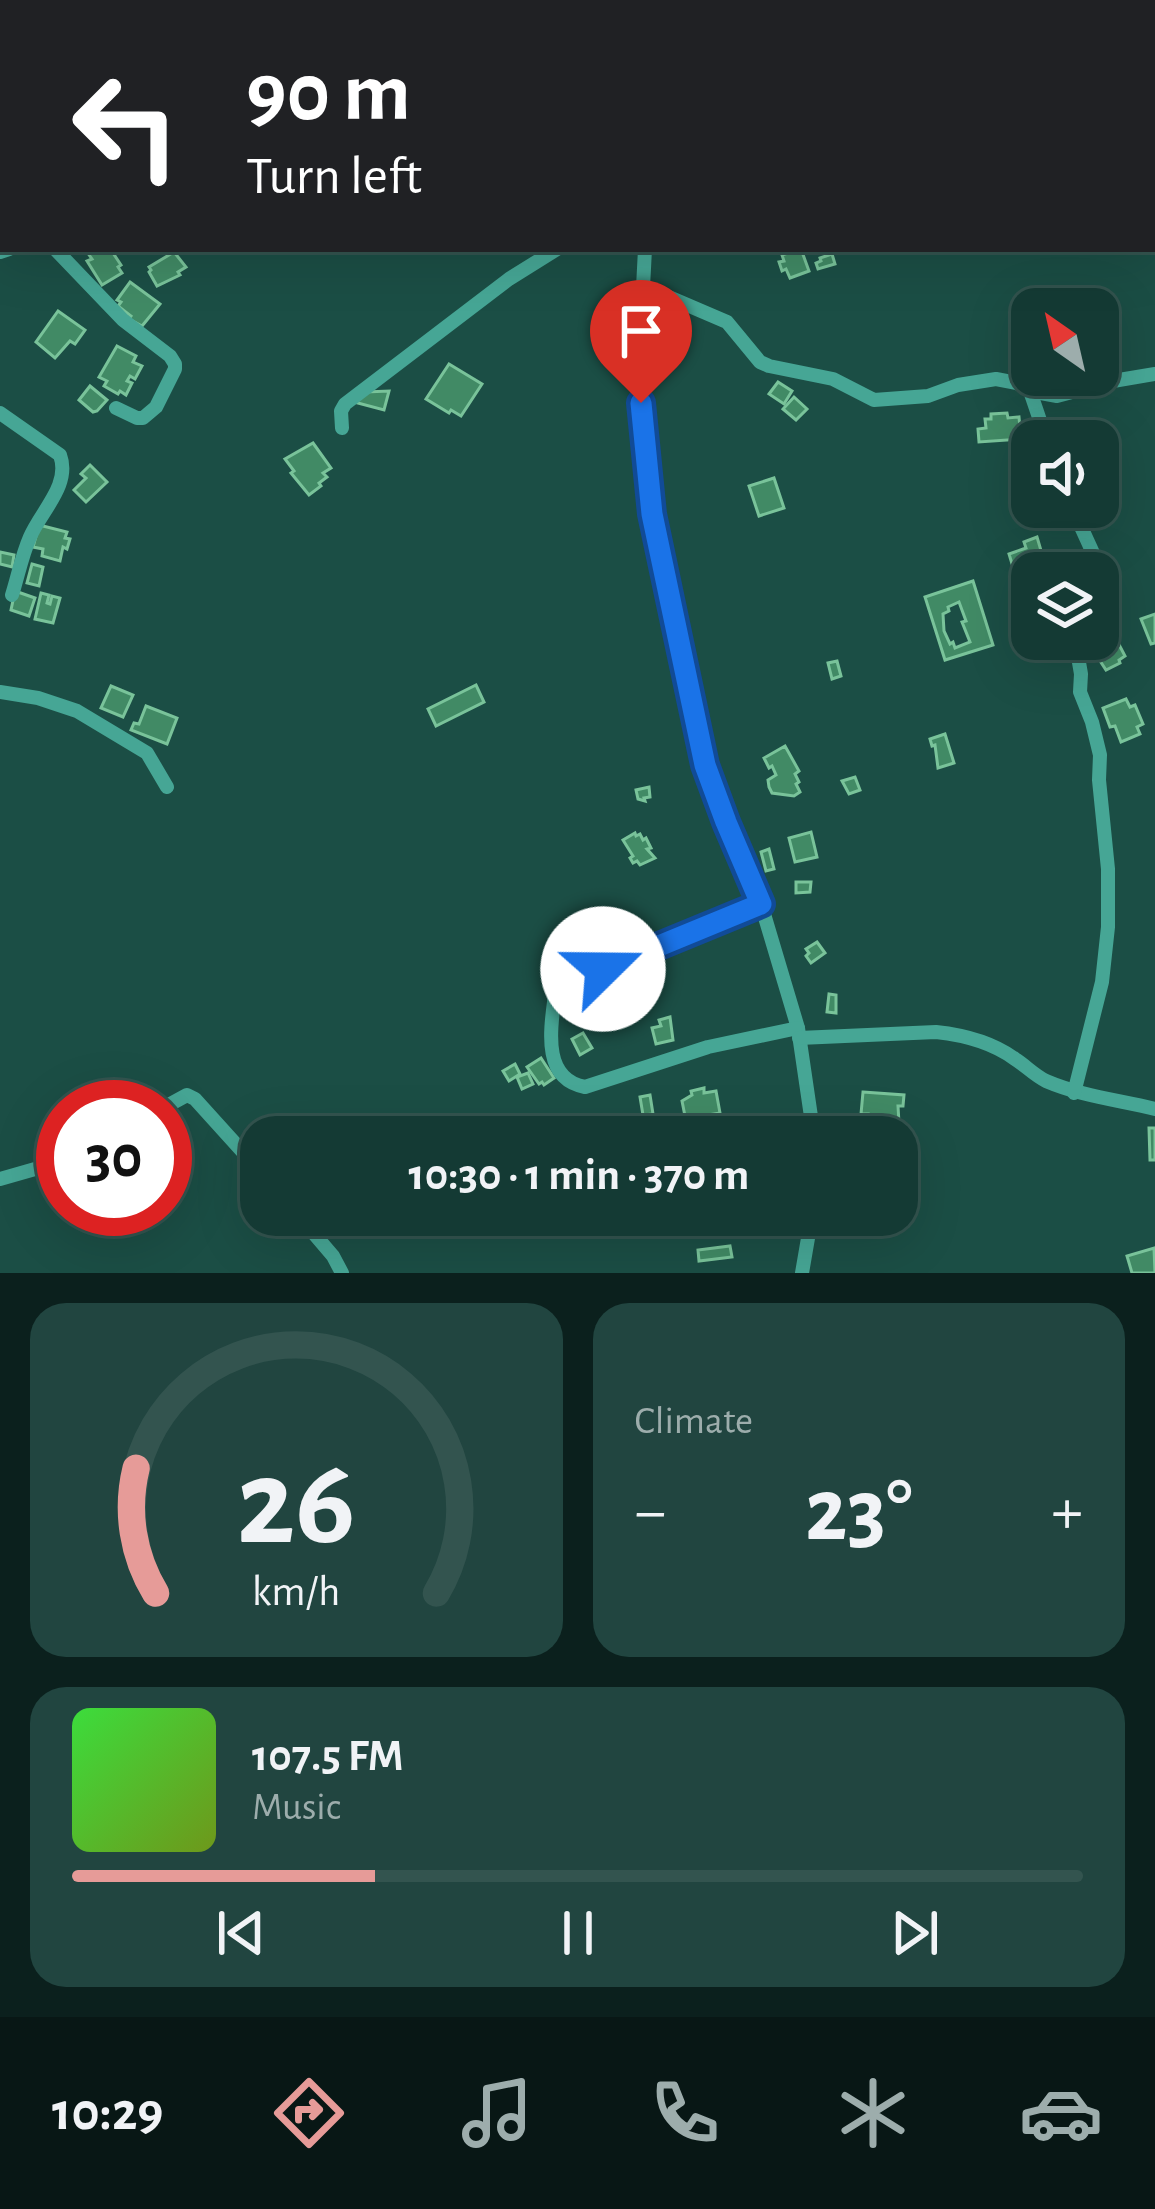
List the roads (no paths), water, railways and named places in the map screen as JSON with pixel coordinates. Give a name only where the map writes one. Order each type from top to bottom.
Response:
[{"type":"street","points":[[58,252],[123,320],[175,364],[156,407],[143,418],[116,408]]},
{"type":"street","points":[[342,428],[341,411],[358,393],[552,252]]},
{"type":"street","points":[[645,252],[639,365],[652,514],[705,765],[761,904],[799,1033],[811,1116]]},
{"type":"street","points":[[643,286],[727,322],[760,362],[833,380],[874,400],[928,396],[996,379],[1011,382]]},
{"type":"street","points":[[1119,380],[1155,374]]},
{"type":"street","points":[[0,413],[60,455],[64,466],[62,480],[30,537],[12,595]]},
{"type":"street","points":[[1074,1093],[1102,982],[1108,927],[1100,755],[1079,692],[1079,660]]},
{"type":"street","points":[[0,692],[76,711],[146,753],[167,787]]},
{"type":"street","points":[[761,904],[555,994],[549,1042],[554,1062],[567,1081],[585,1087],[708,1047],[799,1033],[936,1032],[981,1041],[1014,1057],[1038,1077],[1074,1093],[1155,1109]]},
{"type":"street","points":[[192,1098],[240,1149]]},
{"type":"street","points":[[0,1179],[36,1169]]},
{"type":"street","points":[[316,1236],[342,1273]]},
{"type":"street","points":[[802,1273],[808,1236]]}]
